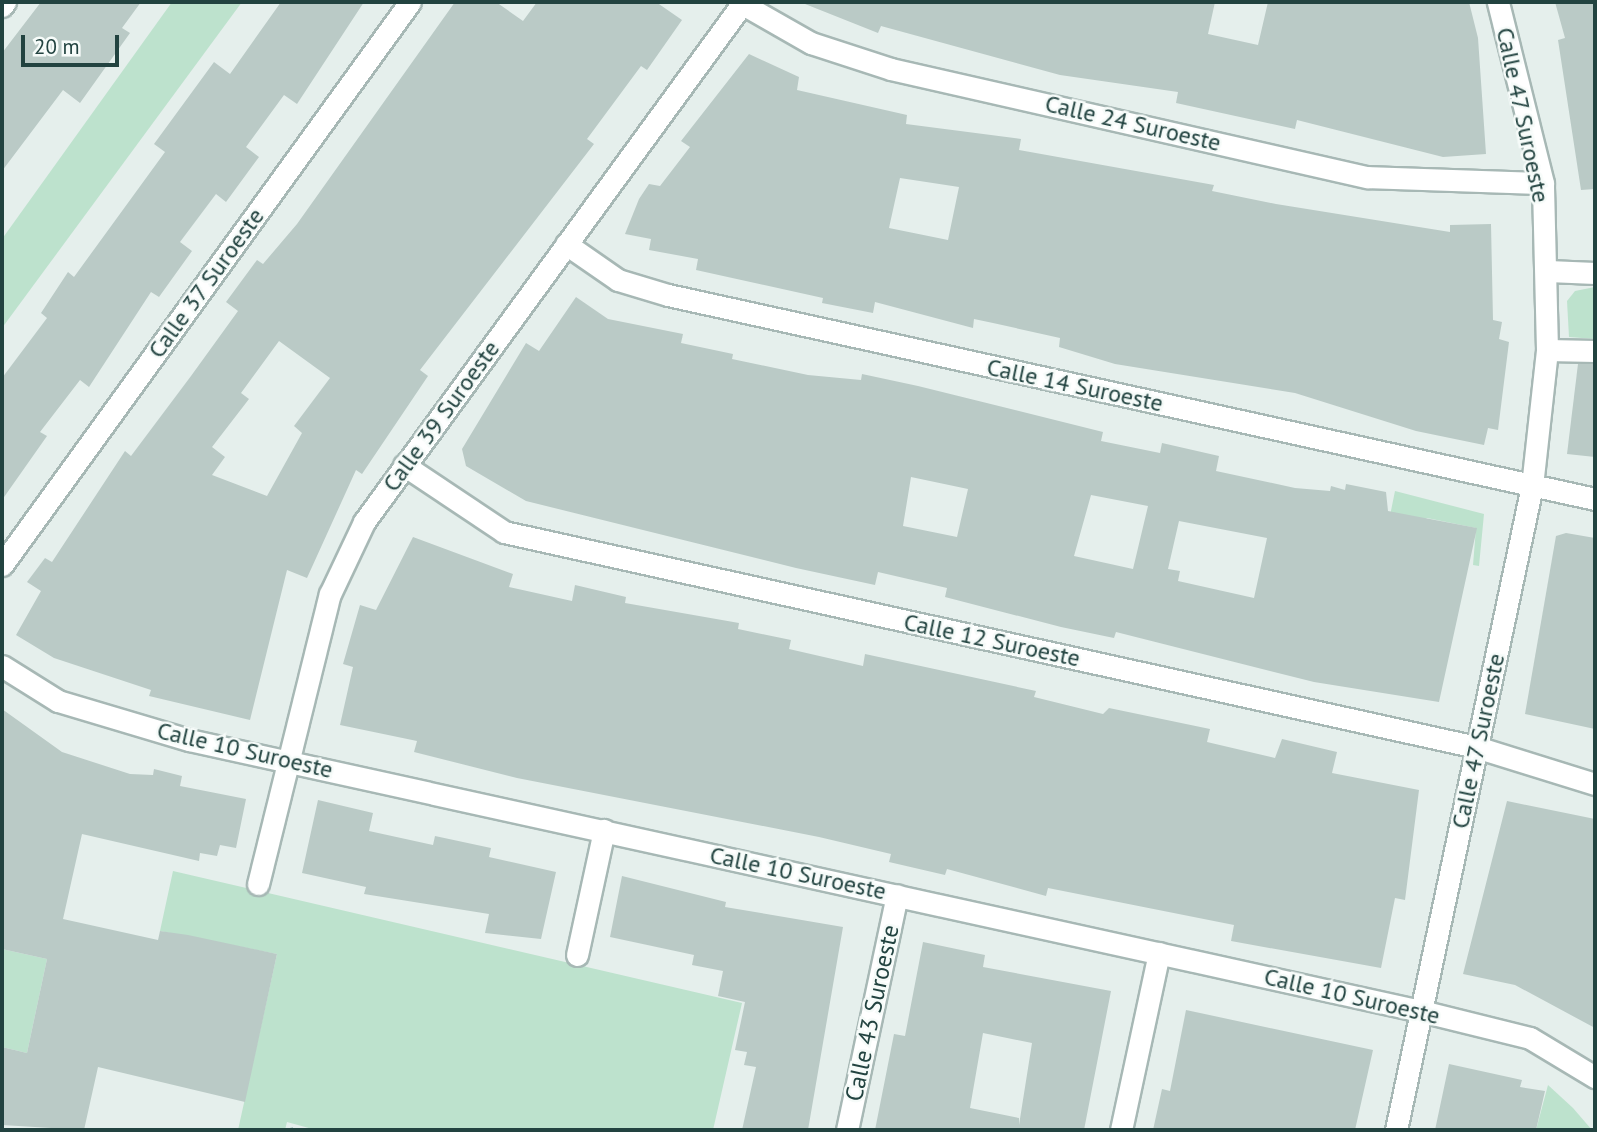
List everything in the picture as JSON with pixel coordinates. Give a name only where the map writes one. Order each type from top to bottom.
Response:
[{"type":"street","name":"Calle 37 Suroeste","points":[[2,565],[410,2]]},
{"type":"street","name":"Calle 47 Suroeste","points":[[1396,1130],[1532,486],[1546,350],[1548,271],[1543,183],[1498,2]]},
{"type":"street","name":"Calle 24 Suroeste","points":[[740,3],[811,43],[891,69],[1368,177],[1543,183]]},
{"type":"street","name":"Calle 39 Suroeste","points":[[258,884],[330,594],[364,522],[740,3]]},
{"type":"street","name":"Calle 14 Suroeste","points":[[566,244],[618,280],[668,295],[1595,499]]},
{"type":"street","points":[[1548,271],[1595,273]]},
{"type":"street","points":[[1546,350],[1595,351]]},
{"type":"street","name":"Calle 12 Suroeste","points":[[404,465],[504,532],[1476,747],[1595,784]]},
{"type":"street","name":"Calle 10 Suroeste","points":[[2,666],[58,701],[99,715],[1421,1011],[1530,1038],[1595,1077]]},
{"type":"street","points":[[577,955],[604,830]]},
{"type":"street","name":"Calle 43 Suroeste","points":[[847,1130],[897,895]]},
{"type":"street","points":[[1121,1130],[1159,953]]},
{"type":"path","points":[[290,1130],[296,1129]]},
{"type":"green space","points":[[172,2],[242,2],[2,328],[2,239]]},
{"type":"green space","points":[[1595,287],[1595,339],[1569,337],[1567,301],[1575,291]]},
{"type":"green space","points":[[1395,491],[1484,514],[1479,566],[1473,565],[1476,528],[1427,518],[1384,545]]},
{"type":"green space","points":[[173,871],[742,1003],[713,1130],[316,1130],[287,1122],[285,1130],[238,1130],[277,954],[160,931]]},
{"type":"green space","points":[[2,949],[47,959],[27,1053],[2,1047]]},
{"type":"green space","points":[[1548,1085],[1573,1108],[1592,1130],[1536,1130]]},
{"type":"building","points":[[41,2],[141,2],[122,28],[130,33],[80,103],[63,90],[2,171],[2,53]]},
{"type":"building","points":[[281,2],[364,2],[297,104],[284,95],[246,147],[259,157],[226,202],[216,194],[180,242],[192,251],[159,297],[151,292],[89,387],[80,380],[40,432],[47,436],[2,500],[2,378],[47,318],[41,313],[68,272],[74,277],[165,152],[154,144],[214,62],[230,74]]},
{"type":"building","points":[[455,2],[496,2],[523,21],[537,2],[656,2],[682,20],[647,70],[641,66],[587,139],[594,144],[420,370],[428,376],[362,474],[356,470],[307,578],[287,570],[250,720],[149,696],[151,690],[54,658],[16,635],[41,591],[27,582],[45,558],[52,562],[125,451],[131,456],[238,311],[226,302],[257,260],[263,264],[297,224]],"holes":[[[279,341],[330,378],[294,426],[302,433],[267,496],[212,475],[225,457],[212,447],[249,399],[241,393]]]},
{"type":"building","points":[[800,2],[1215,2],[1208,34],[1258,45],[1268,2],[1469,2],[1478,38],[1486,154],[1443,157],[1297,120],[1295,129],[1176,103],[1178,92],[1060,75],[881,26],[878,33]]},
{"type":"building","points":[[1555,2],[1595,2],[1595,189],[1581,190],[1558,40],[1565,38]]},
{"type":"building","points":[[749,54],[799,77],[797,90],[907,115],[906,124],[1021,139],[1019,150],[1214,185],[1212,191],[1276,204],[1450,232],[1450,225],[1491,224],[1493,320],[1502,322],[1499,339],[1509,342],[1498,430],[1488,428],[1484,445],[1416,431],[1295,393],[1115,364],[1059,347],[1060,338],[993,323],[974,319],[973,328],[875,302],[873,313],[822,303],[823,298],[696,270],[698,259],[649,250],[651,239],[625,234],[639,199],[649,184],[660,186],[690,147],[681,141]],"holes":[[[900,178],[959,187],[948,240],[889,228]]]},
{"type":"building","points":[[576,297],[608,319],[683,334],[681,343],[733,354],[732,359],[808,375],[861,380],[862,374],[918,386],[1103,432],[1101,441],[1160,453],[1162,443],[1219,456],[1216,471],[1295,488],[1330,491],[1331,486],[1345,490],[1346,484],[1386,492],[1388,511],[1477,528],[1439,702],[1314,682],[1116,632],[1114,638],[1061,627],[945,597],[947,588],[878,572],[875,585],[526,501],[466,466],[462,449],[526,343],[539,351]],"holes":[[[911,477],[968,489],[957,537],[903,526]],[[1091,495],[1148,506],[1133,569],[1074,556]],[[1179,521],[1267,538],[1254,598],[1178,581],[1180,571],[1168,569]]]},
{"type":"building","points":[[1578,364],[1595,364],[1595,457],[1567,454]]},
{"type":"building","points":[[1566,533],[1595,538],[1595,729],[1525,714],[1556,536]]},
{"type":"building","points":[[413,537],[513,574],[509,587],[572,601],[575,585],[626,597],[625,603],[739,623],[738,629],[791,640],[789,649],[863,666],[865,654],[1036,691],[1034,697],[1103,714],[1109,708],[1210,729],[1207,742],[1275,758],[1282,739],[1337,752],[1332,773],[1419,790],[1405,900],[1395,898],[1381,968],[1231,941],[1234,925],[1048,888],[1046,896],[947,869],[945,875],[889,862],[891,854],[819,837],[517,778],[414,752],[417,741],[340,725],[353,667],[343,664],[360,605],[376,610]]},
{"type":"building","points":[[2,709],[62,752],[130,774],[153,775],[154,769],[182,776],[180,786],[246,799],[236,848],[220,845],[217,856],[200,853],[199,861],[82,834],[63,919],[158,940],[160,931],[277,954],[245,1102],[98,1067],[84,1130],[2,1125],[2,1047],[27,1053],[47,959],[2,949]]},
{"type":"building","points":[[318,800],[373,813],[369,831],[433,845],[435,836],[491,848],[489,857],[556,872],[541,939],[485,933],[489,914],[364,894],[366,887],[302,873]]},
{"type":"building","points":[[1507,801],[1595,819],[1595,1028],[1515,985],[1463,974]]},
{"type":"building","points":[[622,876],[726,902],[725,907],[843,927],[808,1130],[742,1130],[756,1067],[744,1065],[747,1052],[735,1050],[745,1002],[718,996],[723,971],[692,965],[694,955],[610,937]]},
{"type":"building","points":[[923,942],[985,955],[983,967],[1111,991],[1084,1130],[875,1130],[894,1034],[905,1036]],"holes":[[[983,1033],[1032,1043],[1019,1125],[1019,1118],[970,1108]]]},
{"type":"building","points":[[1186,1010],[1373,1050],[1355,1130],[1153,1130],[1162,1089],[1170,1091]]},
{"type":"building","points":[[1449,1064],[1522,1080],[1520,1087],[1545,1091],[1536,1130],[1435,1130]]}]
